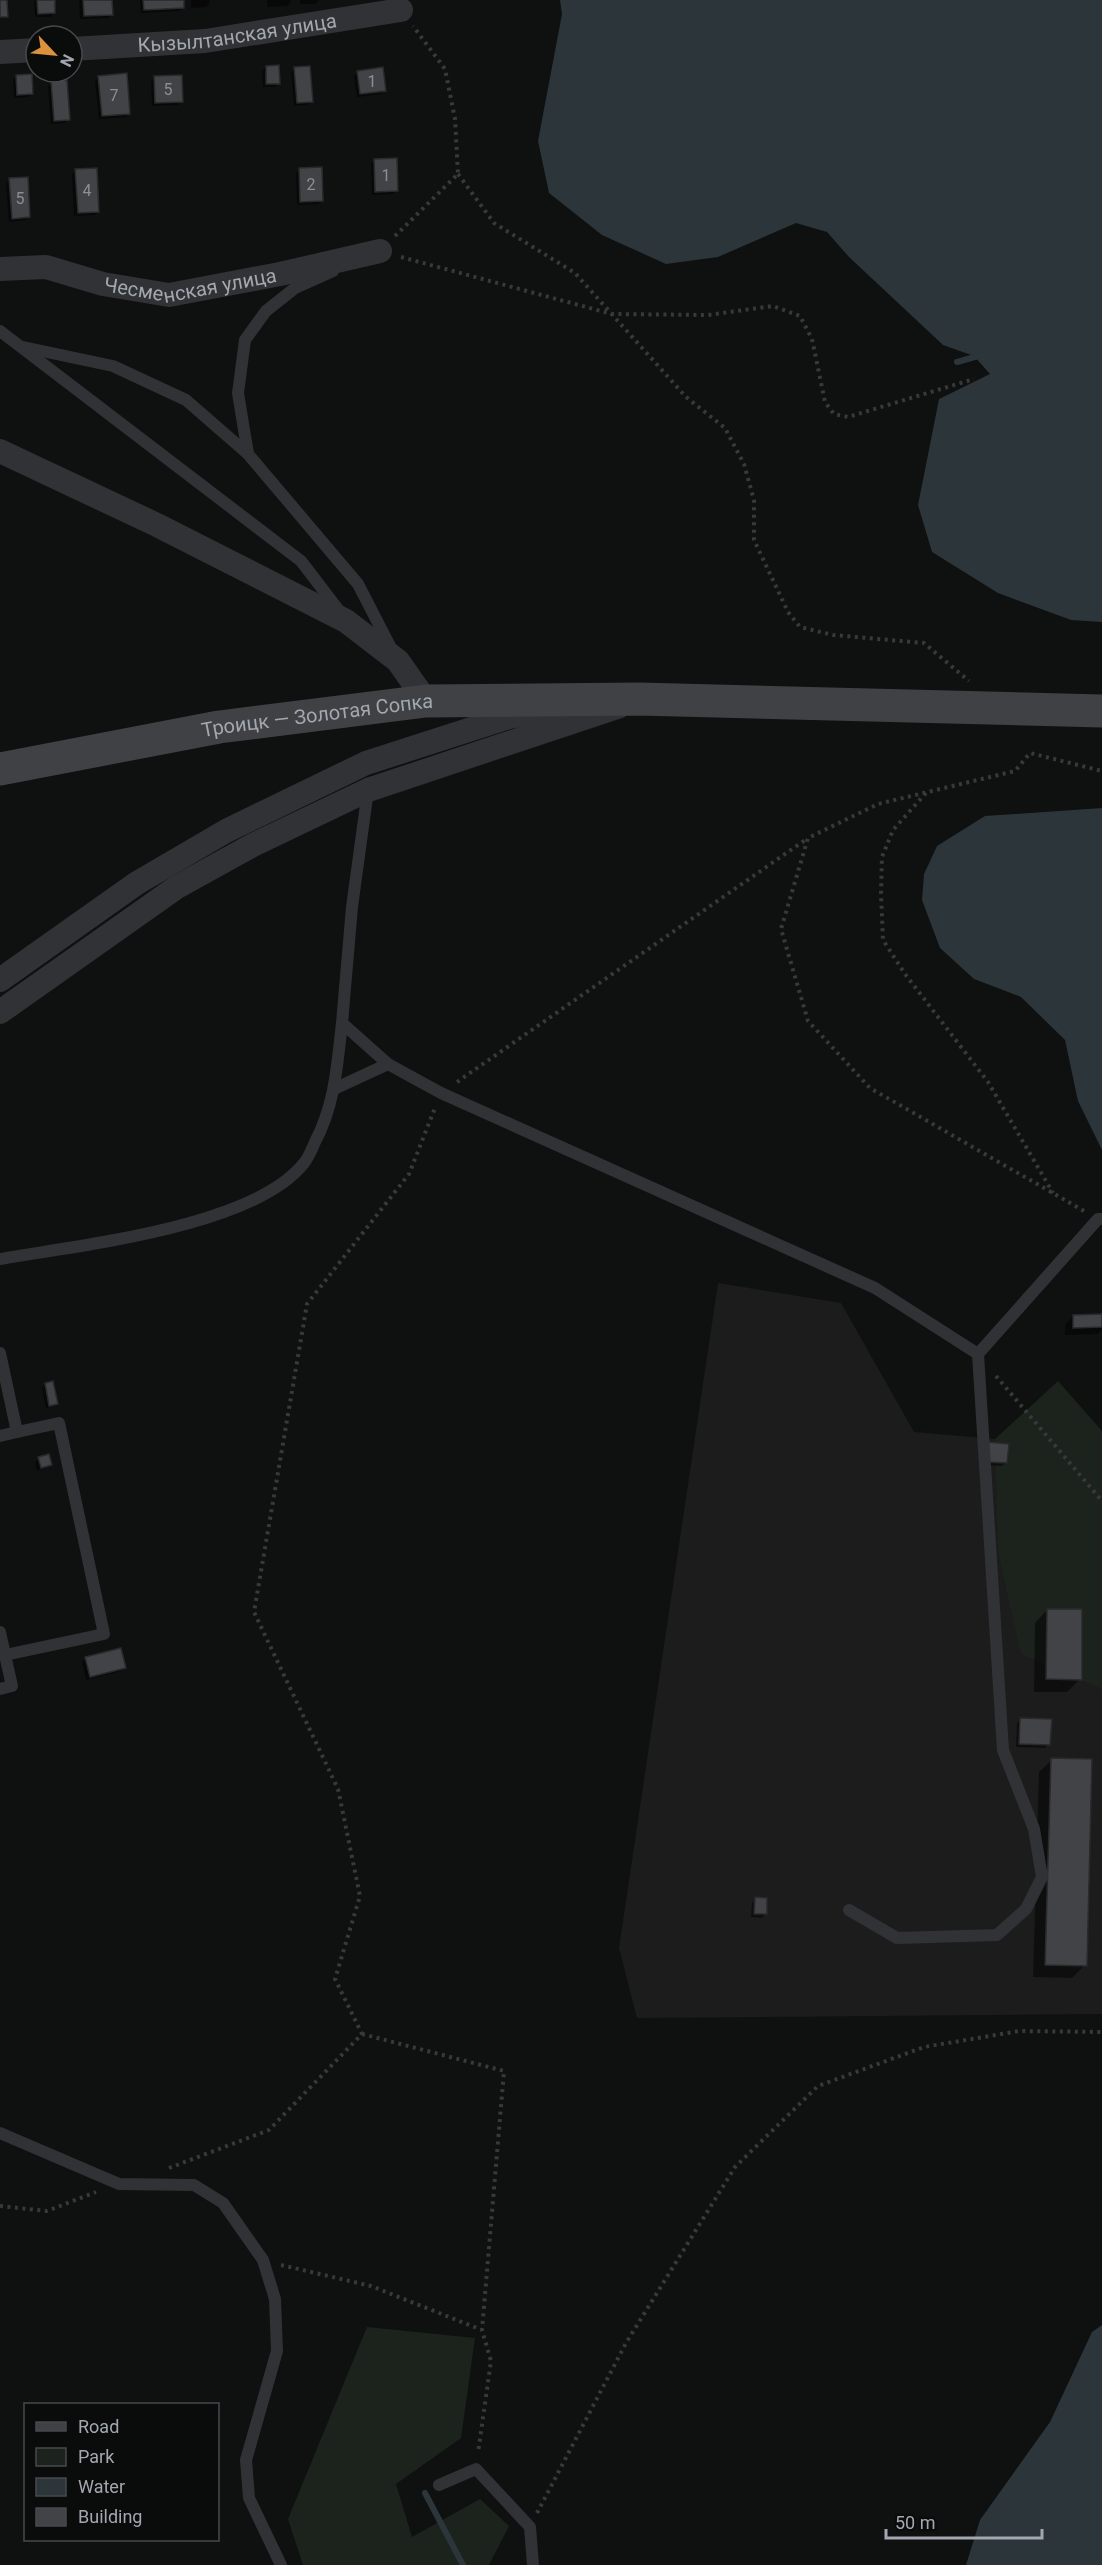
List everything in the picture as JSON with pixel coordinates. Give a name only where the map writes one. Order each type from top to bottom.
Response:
[{"type":"street","name":"Кызылтанская улица","points":[[84,48],[205,41],[401,10]]},
{"type":"street","points":[[0,52],[24,51]]},
{"type":"street","name":"Чесменская улица","points":[[0,269],[46,267],[103,284],[169,295],[280,274],[380,251]]},
{"type":"street","points":[[0,451],[157,525],[346,621],[398,661],[426,701]]},
{"type":"street","points":[[0,1012],[177,887],[253,845],[368,790],[639,699]]},
{"type":"street","points":[[0,981],[137,883],[226,831],[366,763],[509,717],[639,699]]},
{"type":"street","name":"Троицк — Золотая Сопка","points":[[0,769],[219,727],[426,701],[639,699],[1102,711]]},
{"type":"lane","points":[[248,454],[238,393],[245,340],[266,311],[295,288],[380,251]]},
{"type":"lane","points":[[0,331],[301,561],[346,621]]},
{"type":"lane","points":[[23,347],[112,366],[186,400],[248,454],[358,584],[398,661]]},
{"type":"lane","points":[[0,1259],[194,1223],[249,1202],[277,1188],[305,1162],[327,1119],[334,1089],[352,907],[368,790]]},
{"type":"lane","points":[[342,1023],[388,1064],[441,1093],[875,1288],[978,1354]]},
{"type":"lane","points":[[334,1089],[388,1064]]},
{"type":"lane","points":[[849,1910],[897,1938],[997,1935],[1026,1909],[1042,1877],[1034,1829],[1003,1750],[978,1354],[1100,1219]]},
{"type":"lane","points":[[0,1353],[17,1432]]},
{"type":"lane","points":[[0,1436],[59,1423],[104,1634],[5,1655]]},
{"type":"lane","points":[[0,1632],[12,1686],[0,1689]]},
{"type":"lane","points":[[0,2133],[119,2184],[194,2185],[223,2203],[263,2260],[275,2299],[277,2351],[246,2460],[249,2498],[281,2565]]},
{"type":"lane","points":[[439,2485],[476,2469],[530,2527],[533,2565]]},
{"type":"path","points":[[401,10],[445,69],[455,120],[458,174],[494,223],[575,273],[686,397],[725,428],[744,464],[754,500],[754,540],[788,612],[800,627],[833,635],[924,643],[972,684]]},
{"type":"path","points":[[380,251],[458,174]]},
{"type":"path","points":[[380,251],[612,314],[708,315],[773,306],[800,316],[813,339],[825,402],[834,414],[841,416],[848,417],[974,379]]},
{"type":"path","points":[[476,2469],[491,2361],[482,2330],[504,2071],[362,2034],[335,1978],[360,1896],[338,1789],[254,1612],[307,1304],[409,1174],[441,1093],[808,838],[878,804],[1015,771],[1030,753],[1102,771]]},
{"type":"path","points":[[927,793],[892,830],[882,857],[880,894],[883,940],[905,974],[988,1082],[1054,1194]]},
{"type":"path","points":[[808,838],[781,929],[808,1021],[870,1088],[1100,1219]]},
{"type":"path","points":[[978,1354],[1102,1501]]},
{"type":"path","points":[[530,2527],[626,2343],[735,2167],[818,2086],[924,2047],[1019,2031],[1102,2032]]},
{"type":"path","points":[[140,2184],[145,2177],[269,2130],[362,2034]]},
{"type":"path","points":[[0,2206],[47,2211],[119,2184]]},
{"type":"path","points":[[263,2260],[371,2286],[482,2330]]},
{"type":"shaded area","points":[[718,1283],[841,1303],[914,1432],[1086,1447],[1102,1484],[1102,2014],[637,2018],[619,1948]]},
{"type":"green space","points":[[1058,1381],[1102,1431],[1102,1689],[1021,1654],[998,1552],[995,1439]]},
{"type":"green space","points":[[367,2327],[475,2338],[461,2438],[396,2484],[412,2537],[480,2499],[509,2526],[489,2565],[303,2565],[288,2519]]},
{"type":"water","points":[[560,0],[1102,0],[1102,622],[1071,620],[998,593],[932,552],[918,505],[939,399],[990,374],[974,356],[943,345],[849,257],[827,232],[796,223],[718,257],[666,264],[602,235],[549,193],[538,141],[562,14]]},
{"type":"water","points":[[1102,808],[1102,1150],[1078,1101],[1065,1040],[1021,997],[974,979],[940,948],[922,900],[924,874],[937,846],[985,816]]},
{"type":"water","points":[[1102,2325],[1102,2565],[966,2565],[980,2520],[1050,2422],[1092,2332]]},
{"type":"building","points":[[0,0],[7,0],[8,17],[0,17]]},
{"type":"building","points":[[37,0],[55,0],[55,13],[38,14]]},
{"type":"building","points":[[83,0],[112,0],[113,15],[84,16]]},
{"type":"building","points":[[143,0],[184,0],[184,8],[144,10]]},
{"type":"building","points":[[279,65],[280,84],[266,84],[266,66]]},
{"type":"building","points":[[310,66],[313,102],[297,103],[294,67]]},
{"type":"building","points":[[383,67],[386,91],[360,94],[357,71]]},
{"type":"building","points":[[127,73],[130,114],[102,116],[98,76]]},
{"type":"building","points":[[24,74],[24,84],[32,84],[33,94],[17,95],[16,75]]},
{"type":"building","points":[[182,75],[183,102],[155,103],[154,76]]},
{"type":"building","points":[[51,84],[67,84],[70,120],[54,121]]},
{"type":"building","points":[[397,158],[398,191],[375,192],[374,159]]},
{"type":"building","points":[[322,167],[323,201],[300,202],[299,168]]},
{"type":"building","points":[[97,168],[99,212],[78,213],[75,169]]},
{"type":"building","points":[[28,177],[30,217],[12,219],[9,178]]},
{"type":"building","points":[[1102,1314],[1102,1327],[1073,1328],[1073,1315]]},
{"type":"building","points":[[53,1381],[58,1404],[49,1406],[45,1383]]},
{"type":"building","points":[[987,1442],[1009,1444],[1007,1463],[986,1462]]},
{"type":"building","points":[[49,1454],[52,1465],[41,1468],[38,1457]]},
{"type":"building","points":[[1047,1609],[1082,1609],[1082,1680],[1046,1679]]},
{"type":"building","points":[[121,1648],[126,1668],[90,1677],[85,1657]]},
{"type":"building","points":[[1020,1718],[1052,1719],[1050,1745],[1019,1744]]},
{"type":"building","points":[[1051,1758],[1092,1759],[1087,1966],[1045,1965]]},
{"type":"building","points":[[755,1897],[767,1898],[767,1914],[754,1914]]},
{"type":"waterway","points":[[957,362],[982,355]]},
{"type":"waterway","points":[[425,2493],[463,2565]]}]
